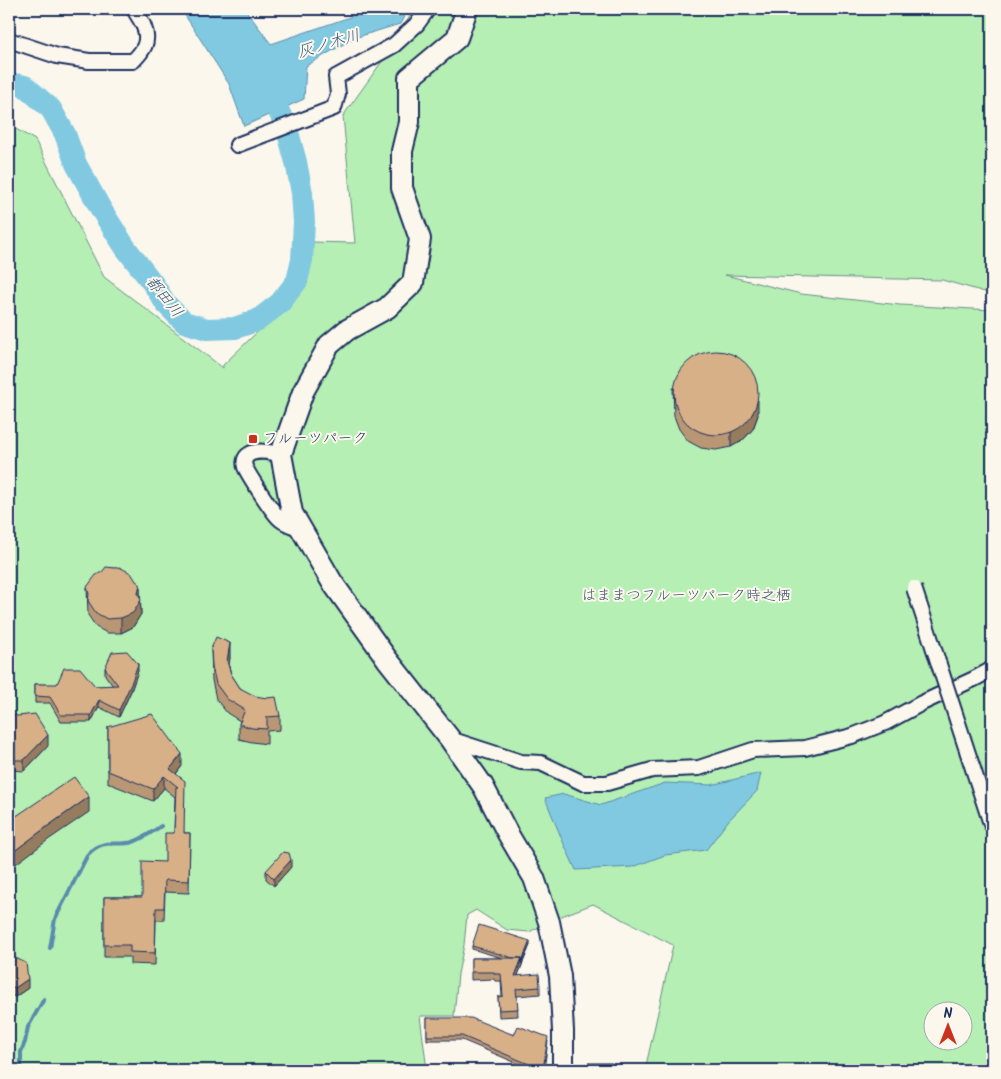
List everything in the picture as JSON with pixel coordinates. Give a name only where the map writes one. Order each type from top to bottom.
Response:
[{"type":"street","points":[[9,40],[58,56],[89,61],[133,61],[143,51],[146,44],[145,29],[134,9]]},
{"type":"street","points":[[237,145],[334,108],[338,94],[336,77],[394,45],[417,24],[428,9]]},
{"type":"street","points":[[467,9],[457,38],[409,78],[409,122],[402,152],[402,188],[420,239],[413,283],[388,308],[347,330],[329,345],[303,392],[281,454],[292,513],[332,582],[387,659],[450,739],[483,786],[534,878],[549,922],[560,976],[564,1031],[564,1070]]},
{"type":"street","points":[[281,454],[256,452],[247,456],[245,460],[246,468],[279,519],[301,529]]},
{"type":"street","points":[[914,588],[992,827]]},
{"type":"street","points":[[450,739],[521,762],[541,763],[583,783],[607,783],[652,770],[699,768],[753,750],[806,748],[852,736],[885,723],[922,703],[974,679],[992,668]]},
{"type":"green space","name":"はままつフルーツパーク時之栖","points":[[414,9],[992,9],[992,294],[942,280],[725,275],[801,294],[900,305],[992,310],[992,1070],[645,1070],[673,945],[593,904],[564,915],[529,932],[507,930],[476,910],[467,915],[454,1016],[420,1016],[427,1070],[9,1070],[9,125],[35,140],[104,277],[223,368],[223,365],[307,284],[310,242],[355,243],[343,116],[395,43]]},
{"type":"water","name":"灰ノ木川","points":[[181,9],[245,9],[271,44],[353,16],[361,9],[408,9],[400,24],[354,38],[306,66],[304,99],[244,126],[229,84]]},
{"type":"water","points":[[761,773],[757,791],[728,821],[706,850],[665,855],[633,867],[576,870],[545,798],[564,794],[601,805],[665,783],[711,785]]},
{"type":"building","points":[[716,351],[732,354],[746,363],[755,377],[758,393],[755,409],[746,423],[732,432],[716,435],[700,432],[686,423],[677,409],[674,393],[677,377],[686,363],[700,354]]},
{"type":"building","points":[[106,567],[119,567],[131,573],[140,584],[138,593],[141,600],[133,613],[121,618],[107,619],[96,613],[88,601],[87,587],[96,575]]},
{"type":"building","points":[[216,637],[230,643],[227,661],[231,674],[240,688],[255,696],[276,697],[280,716],[267,717],[267,729],[252,728],[239,724],[245,710],[227,699],[216,684],[211,649]]},
{"type":"building","points":[[127,651],[138,664],[119,710],[99,700],[91,715],[61,715],[50,697],[35,696],[35,684],[57,684],[64,668],[80,668],[95,686],[118,685],[105,668],[112,652]]},
{"type":"building","points":[[35,714],[48,735],[24,760],[10,760],[9,715]]},
{"type":"building","points":[[152,714],[182,754],[170,769],[185,781],[184,833],[190,833],[189,881],[165,880],[164,908],[156,908],[155,953],[130,952],[130,945],[104,945],[104,897],[142,897],[142,861],[165,862],[165,833],[174,833],[176,787],[178,787],[164,776],[153,789],[108,771],[108,727]]},
{"type":"building","points":[[74,777],[89,797],[9,855],[9,821]]},
{"type":"building","points":[[283,852],[289,853],[291,860],[274,879],[266,871]]},
{"type":"building","points":[[479,925],[530,941],[522,961],[522,958],[513,958],[472,946]]},
{"type":"building","points":[[9,955],[26,963],[28,979],[15,988],[9,985]]},
{"type":"building","points":[[471,958],[522,958],[515,976],[539,974],[540,987],[516,989],[518,1009],[499,1010],[498,997],[503,996],[501,974],[495,974],[494,972],[471,972]]},
{"type":"building","points":[[427,1018],[471,1018],[514,1035],[518,1026],[548,1037],[543,1070],[462,1036],[427,1036]]},
{"type":"building","points":[[588,1063],[612,1063],[612,1070],[588,1070]]},
{"type":"waterway","name":"都田川","points":[[9,83],[25,86],[51,109],[65,134],[76,164],[102,211],[125,247],[166,304],[184,322],[207,329],[235,328],[258,320],[280,303],[297,281],[302,260],[304,222],[302,193],[287,129],[266,83]]},
{"type":"waterway","points":[[50,948],[55,919],[88,854],[105,844],[133,842],[161,826]]},
{"type":"waterway","points":[[21,1070],[21,1052],[28,1027],[44,999]]},
{"type":"place","name":"フルーツパーク","points":[[253,439]]}]
